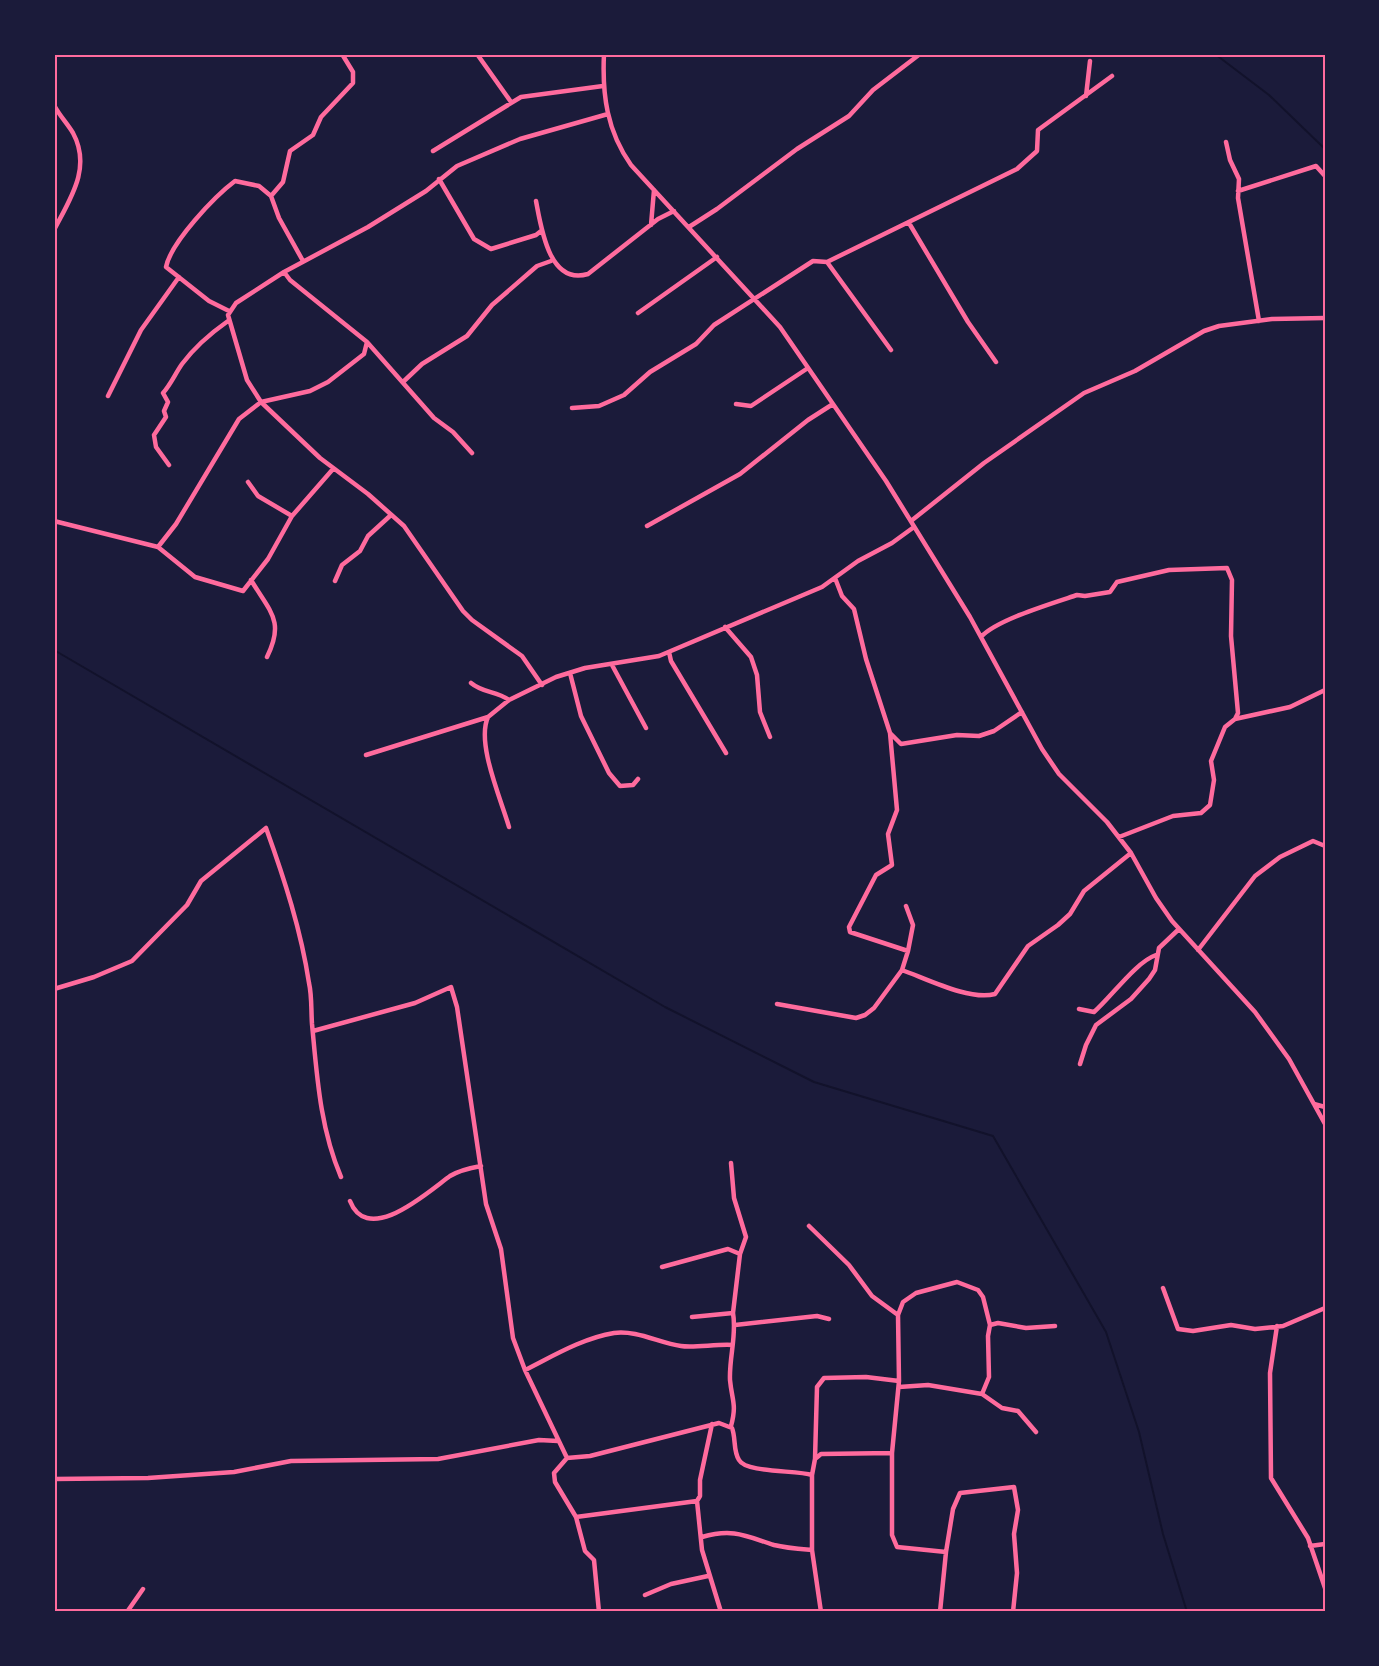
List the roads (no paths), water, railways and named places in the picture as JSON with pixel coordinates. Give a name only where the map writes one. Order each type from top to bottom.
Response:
[{"type":"street","points":[[272,196],[284,182],[290,151],[313,135],[321,117],[353,83],[353,72],[342,54]]},
{"type":"street","points":[[477,54],[511,102]]},
{"type":"street","points":[[604,54],[603,86],[608,114],[618,147],[654,190],[780,327],[911,521],[981,637],[1059,774],[1119,837],[1131,853],[1155,898],[1179,929],[1256,1012],[1289,1059],[1325,1124]]},
{"type":"street","points":[[688,226],[717,209],[797,149],[849,116],[873,90],[917,55]]},
{"type":"street","points":[[1086,96],[1089,61]]},
{"type":"street","points":[[572,408],[599,406],[624,395],[650,372],[705,337],[714,325],[813,261],[827,262],[1017,169],[1037,151],[1038,130],[1112,76]]},
{"type":"street","points":[[433,151],[521,97],[549,91],[603,86]]},
{"type":"street","points":[[54,105],[72,133],[82,162],[76,185],[54,230]]},
{"type":"street","points":[[542,685],[522,656],[464,611],[420,545],[391,515],[368,494],[333,470],[261,402],[247,380],[228,321],[229,311],[236,303],[284,272],[368,227],[480,155],[520,139],[608,114]]},
{"type":"street","points":[[1226,142],[1230,160],[1239,179],[1238,191],[1259,321]]},
{"type":"street","points":[[1238,191],[1316,166],[1325,176]]},
{"type":"street","points":[[439,180],[474,239],[491,249],[536,235],[541,231]]},
{"type":"street","points":[[229,311],[209,301],[166,267],[167,261],[220,192],[235,181],[259,186],[272,196],[274,208],[303,261]]},
{"type":"street","points":[[651,225],[654,190]]},
{"type":"street","points":[[536,201],[541,231],[551,261],[573,276],[588,274],[651,225],[674,211]]},
{"type":"street","points":[[909,223],[968,322],[996,362]]},
{"type":"street","points":[[638,313],[717,257]]},
{"type":"street","points":[[403,382],[423,364],[467,336],[492,305],[537,266],[551,261]]},
{"type":"street","points":[[827,262],[891,350]]},
{"type":"street","points":[[284,272],[290,280],[368,342],[434,418],[453,432],[472,453]]},
{"type":"street","points":[[108,396],[141,330],[180,277]]},
{"type":"street","points":[[911,521],[1002,450],[1084,393],[1135,371],[1204,332],[1219,326],[1259,321],[1325,318]]},
{"type":"street","points":[[169,465],[156,447],[154,435],[166,417],[164,411],[168,402],[163,393],[175,379],[182,365],[211,332],[228,321]]},
{"type":"street","points":[[158,547],[176,524],[239,419],[261,402],[310,392],[328,382],[364,354],[368,342]]},
{"type":"street","points":[[736,404],[751,406],[808,368]]},
{"type":"street","points":[[647,526],[740,474],[808,420],[833,404]]},
{"type":"street","points":[[54,520],[158,547],[195,577],[243,591],[268,559],[292,516],[333,470]]},
{"type":"street","points":[[248,482],[258,496],[292,516]]},
{"type":"street","points":[[335,581],[342,565],[360,551],[368,536],[391,515]]},
{"type":"street","points":[[366,755],[488,717],[509,700],[570,673],[669,652],[822,587],[914,527]]},
{"type":"street","points":[[981,637],[988,629],[1011,620],[1077,595],[1110,592],[1117,582],[1138,576],[1169,570],[1227,568],[1232,580],[1231,636],[1238,713],[1235,719],[1225,727],[1211,761],[1214,780],[1210,805],[1201,813],[1173,816],[1119,837]]},
{"type":"street","points":[[835,578],[843,596],[854,609],[866,659],[890,733],[897,810],[888,834],[892,865],[876,875],[849,927],[850,932],[908,951]]},
{"type":"street","points":[[251,580],[277,627],[276,639],[267,657]]},
{"type":"street","points":[[725,627],[751,657],[757,675],[760,712],[770,737]]},
{"type":"street","points":[[669,652],[675,668],[726,753]]},
{"type":"street","points":[[612,665],[646,728]]},
{"type":"street","points":[[570,673],[581,716],[609,773],[620,786],[633,785],[638,779]]},
{"type":"street","points":[[471,683],[481,692],[499,693],[509,700]]},
{"type":"street","points":[[1235,719],[1290,707],[1325,690]]},
{"type":"street","points":[[890,733],[901,744],[957,735],[972,738],[993,731],[1022,712]]},
{"type":"street","points":[[488,717],[484,730],[486,749],[509,827]]},
{"type":"street","points":[[54,989],[94,977],[132,961],[187,905],[201,881],[266,828],[284,878],[299,933],[310,985],[326,1140],[341,1177]]},
{"type":"street","points":[[1198,950],[1255,876],[1297,847],[1313,841],[1325,846]]},
{"type":"street","points":[[902,970],[960,990],[986,996],[995,994],[1028,946],[1058,925],[1070,914],[1084,891],[1131,853]]},
{"type":"street","points":[[777,1004],[856,1018],[874,1008],[902,970],[908,951],[913,925],[906,906]]},
{"type":"street","points":[[1080,1064],[1096,1025],[1131,999],[1149,979],[1155,970],[1159,948],[1179,929]]},
{"type":"street","points":[[1079,1008],[1094,1012],[1115,993],[1144,959],[1156,955]]},
{"type":"street","points":[[314,1031],[415,1004],[451,987],[458,1007],[486,1204],[501,1249],[513,1338],[525,1370],[567,1458]]},
{"type":"street","points":[[1314,1104],[1325,1107]]},
{"type":"street","points":[[731,1163],[734,1197],[747,1237],[740,1254],[733,1313],[735,1325],[730,1380],[736,1409],[731,1426],[737,1456],[743,1466],[753,1469],[800,1471],[812,1475]]},
{"type":"street","points":[[350,1201],[354,1210],[365,1217],[390,1216],[430,1194],[457,1172],[481,1166]]},
{"type":"street","points":[[809,1226],[849,1265],[872,1296],[898,1315]]},
{"type":"street","points":[[662,1267],[728,1249],[740,1254]]},
{"type":"street","points":[[946,1552],[897,1546],[892,1535],[892,1453],[899,1384],[898,1315],[903,1302],[916,1293],[957,1282],[978,1290],[983,1297],[990,1325],[989,1377],[982,1394]]},
{"type":"street","points":[[1163,1288],[1178,1329],[1193,1331],[1232,1325],[1256,1329],[1277,1326],[1325,1308]]},
{"type":"street","points":[[692,1317],[733,1313]]},
{"type":"street","points":[[735,1325],[817,1316],[829,1319]]},
{"type":"street","points":[[990,1325],[998,1323],[1026,1328],[1055,1326]]},
{"type":"street","points":[[1277,1326],[1270,1373],[1271,1478],[1298,1519],[1325,1588]]},
{"type":"street","points":[[525,1370],[579,1343],[615,1333],[637,1334],[655,1342],[684,1347],[732,1345]]},
{"type":"street","points":[[821,1612],[812,1550],[812,1475],[815,1459],[817,1387],[824,1378],[866,1377],[899,1384],[928,1385],[982,1394],[1002,1408],[1018,1411],[1036,1432]]},
{"type":"street","points":[[599,1612],[596,1566],[594,1560],[585,1551],[576,1517],[555,1482],[554,1473],[567,1458],[590,1456],[712,1424],[720,1423],[731,1426]]},
{"type":"street","points":[[576,1517],[696,1501],[700,1496],[700,1480],[712,1424]]},
{"type":"street","points":[[54,1479],[148,1478],[234,1472],[291,1461],[438,1459],[539,1440],[558,1441]]},
{"type":"street","points":[[815,1459],[821,1454],[892,1453]]},
{"type":"street","points":[[940,1612],[953,1509],[960,1493],[1014,1487],[1018,1510],[1014,1534],[1017,1573],[1013,1612]]},
{"type":"street","points":[[696,1501],[708,1576],[721,1612]]},
{"type":"street","points":[[702,1537],[713,1533],[739,1533],[782,1546],[812,1550]]},
{"type":"street","points":[[1310,1546],[1325,1544]]},
{"type":"street","points":[[645,1595],[670,1584],[708,1576]]},
{"type":"street","points":[[128,1612],[143,1589]]},
{"type":"waterway","points":[[1215,54],[1269,95],[1325,149]]},
{"type":"waterway","points":[[54,650],[665,1007],[814,1082],[993,1136],[1106,1332],[1139,1432],[1163,1534],[1187,1612]]}]
